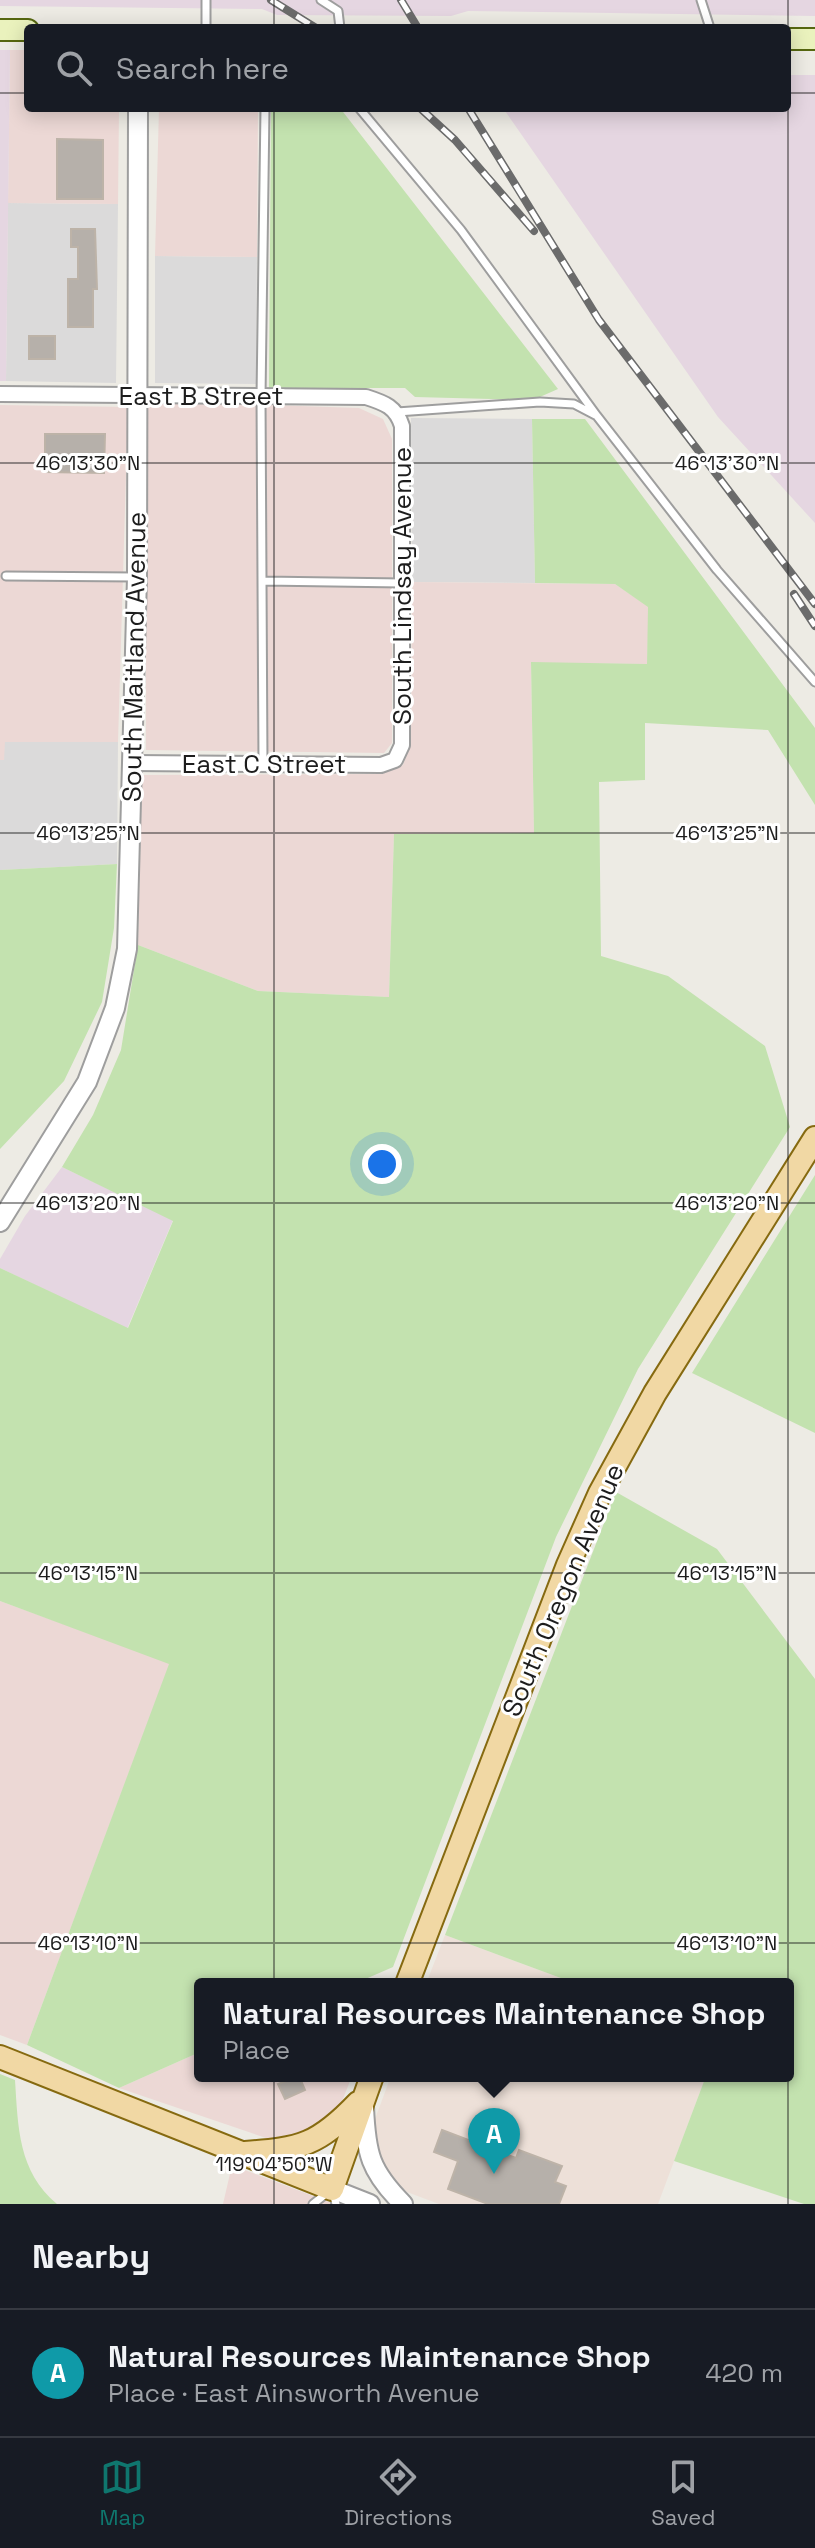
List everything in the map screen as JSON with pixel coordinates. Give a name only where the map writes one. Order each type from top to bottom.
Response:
[{"type":"main road","points":[[0,30],[24,30]]},
{"type":"main road","points":[[791,39],[815,39]]},
{"type":"main road","name":"South Oregon Avenue","points":[[409,1978],[562,1580],[600,1493],[655,1393],[815,1138]]},
{"type":"main road","points":[[0,2057],[237,2153],[334,2197],[368,2086]]},
{"type":"main road","points":[[237,2153],[306,2146],[335,2127],[368,2086]]},
{"type":"street","name":"South Maitland Avenue","points":[[0,1222],[77,1102],[97,1060],[115,1008],[128,929],[137,577],[138,112]]},
{"type":"street","name":"East B Street","points":[[0,394],[366,397],[384,402],[397,412]]},
{"type":"street","name":"South Lindsay Avenue","points":[[395,760],[402,745],[403,583],[402,426],[397,412]]},
{"type":"street","name":"East C Street","points":[[132,763],[381,765],[395,760]]},
{"type":"street","points":[[368,2086],[370,2163],[403,2204]]},
{"type":"street","points":[[334,2197],[370,2204]]},
{"type":"lane","points":[[206,0],[206,24]]},
{"type":"lane","points":[[321,0],[338,11],[340,24]]},
{"type":"lane","points":[[701,0],[709,24]]},
{"type":"lane","points":[[263,764],[261,397],[265,112]]},
{"type":"lane","points":[[362,112],[461,230],[597,416],[717,570],[815,682]]},
{"type":"lane","points":[[397,412],[540,402],[574,404],[597,416]]},
{"type":"lane","points":[[6,576],[137,577]]},
{"type":"lane","points":[[264,581],[403,583]]},
{"type":"lane","points":[[313,2204],[334,2197]]},
{"type":"shaded area","points":[[0,0],[815,0],[815,16],[468,11],[451,16],[277,15],[262,9],[0,6]]},
{"type":"shaded area","points":[[0,50],[10,50],[6,381],[0,381]]},
{"type":"shaded area","points":[[10,50],[24,50],[24,112],[119,112],[118,204],[8,203]]},
{"type":"shaded area","points":[[791,75],[815,75],[815,523],[718,417],[506,112],[791,112]]},
{"type":"shaded area","points":[[159,112],[258,112],[257,257],[155,256]]},
{"type":"shaded area","points":[[8,203],[118,204],[116,383],[6,381]]},
{"type":"shaded area","points":[[155,256],[257,257],[256,384],[155,383]]},
{"type":"shaded area","points":[[146,401],[359,408],[383,419],[392,439],[392,743],[384,753],[146,750]]},
{"type":"shaded area","points":[[0,405],[128,407],[118,742],[5,742],[4,760],[0,760]]},
{"type":"shaded area","points":[[411,418],[532,419],[535,583],[412,582]]},
{"type":"shaded area","points":[[412,582],[615,584],[649,607],[647,664],[531,663],[534,833],[394,835],[389,997],[258,991],[138,945],[142,775],[380,774],[403,765],[411,742]]},
{"type":"shaded area","points":[[4,742],[118,742],[117,864],[0,870],[0,760],[4,759]]},
{"type":"shaded area","points":[[62,1167],[173,1220],[127,1329],[0,1268],[0,1259],[25,1216]]},
{"type":"shaded area","points":[[0,1601],[170,1663],[27,2045],[0,2035]]},
{"type":"shaded area","points":[[445,1935],[561,1978],[428,1978]]},
{"type":"shaded area","points":[[194,2055],[194,2082],[350,2082],[337,2114],[308,2140],[269,2139],[119,2088]]},
{"type":"shaded area","points":[[389,2082],[704,2082],[658,2204],[439,2204],[407,2192],[378,2163],[372,2127]]},
{"type":"shaded area","points":[[232,2165],[334,2204],[223,2204]]},
{"type":"green space","points":[[271,112],[343,112],[558,389],[533,400],[415,397],[405,388],[269,388]]},
{"type":"green space","points":[[532,419],[585,419],[815,728],[815,805],[768,730],[645,723],[645,780],[599,782],[601,956],[668,976],[765,1046],[790,1127],[638,1369],[556,1537],[393,1967],[368,1978],[194,1978],[194,2055],[119,2088],[27,2045],[169,1664],[0,1601],[0,1268],[128,1328],[173,1221],[62,1167],[93,1115],[121,1050],[138,945],[258,991],[389,997],[394,834],[534,833],[531,662],[647,664],[648,607],[615,584],[535,583]]},
{"type":"green space","points":[[117,864],[114,928],[102,1002],[64,1081],[0,1149],[0,870]]},
{"type":"green space","points":[[815,1175],[815,1433],[692,1373]]},
{"type":"green space","points":[[616,1492],[717,1549],[815,1679],[815,2204],[804,2204],[674,2161],[704,2082],[794,2082],[794,1978],[561,1978],[445,1935]]},
{"type":"green space","points":[[0,2074],[15,2080],[19,2131],[27,2163],[34,2178],[57,2204],[0,2204]]},
{"type":"building","points":[[57,139],[103,140],[103,199],[57,199]]},
{"type":"building","points":[[71,229],[95,229],[97,289],[93,289],[93,327],[68,327],[68,279],[78,279],[78,247],[71,247]]},
{"type":"building","points":[[29,336],[55,336],[55,359],[29,359]]},
{"type":"building","points":[[45,434],[105,434],[104,473],[45,472]]},
{"type":"building","points":[[302,2082],[305,2090],[285,2099],[278,2084]]},
{"type":"building","points":[[442,2130],[516,2158],[519,2150],[562,2166],[555,2182],[566,2186],[559,2204],[488,2204],[448,2189],[458,2161],[434,2152]]},
{"type":"railway","points":[[271,0],[310,24]]},
{"type":"railway","points":[[401,0],[416,24]]},
{"type":"railway","points":[[424,112],[455,140],[534,231]]},
{"type":"railway","points":[[470,112],[599,320],[815,604]]},
{"type":"railway","points":[[794,594],[815,626]]},
{"type":"place","name":"Natural Resources Maintenance Shop","points":[[494,2174]]}]
